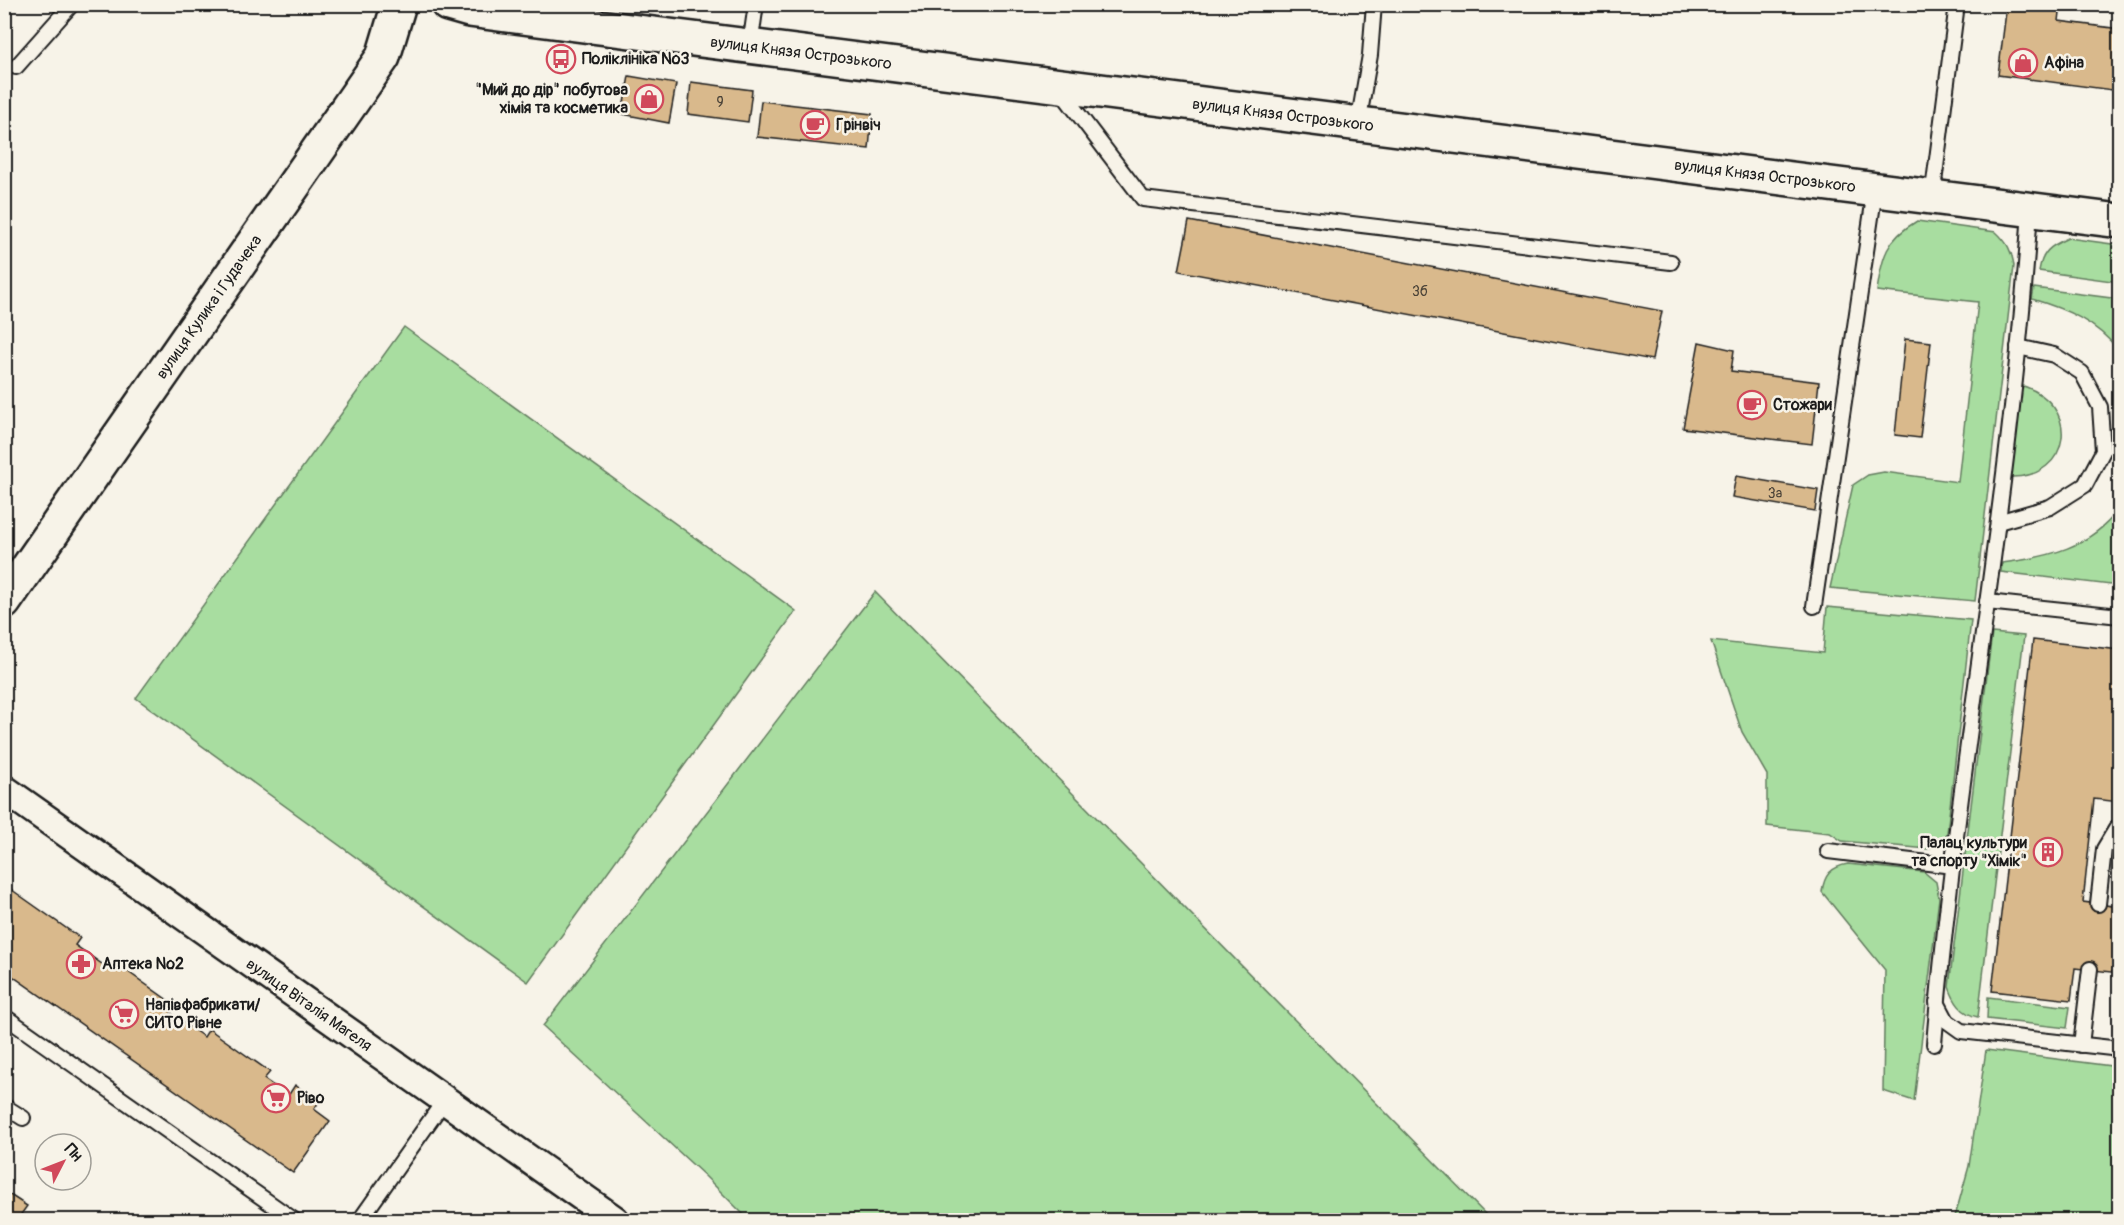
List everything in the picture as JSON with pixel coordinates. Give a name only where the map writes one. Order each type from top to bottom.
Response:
[{"type":"street","name":"вулиця Кулика і Гудачека","points":[[4,602],[383,57],[399,4]]},
{"type":"street","name":"вулиця Князя Острозького","points":[[448,4],[469,10],[2120,221]]},
{"type":"street","name":"вулиця Віталія Магеля","points":[[4,789],[444,1101],[484,1126],[615,1221]]},
{"type":"lane","points":[[16,67],[72,4]]},
{"type":"lane","points":[[750,46],[756,4]]},
{"type":"lane","points":[[1358,124],[1370,55],[1374,4]]},
{"type":"lane","points":[[1932,198],[1957,4]]},
{"type":"lane","points":[[1057,86],[1143,198],[1671,262]]},
{"type":"lane","points":[[1814,606],[1875,190]]},
{"type":"lane","points":[[1934,1044],[1953,866],[1998,522],[2018,347],[2030,210]]},
{"type":"lane","points":[[1998,522],[2050,507],[2085,485],[2103,451],[2100,407],[2082,373],[2054,356],[2018,347]]},
{"type":"lane","points":[[1987,602],[2120,616]]},
{"type":"lane","points":[[2098,904],[2104,849],[2116,829],[2120,829]]},
{"type":"lane","points":[[1827,851],[1953,866]]},
{"type":"lane","points":[[2081,1045],[2090,969]]},
{"type":"lane","points":[[1937,1002],[1947,1021],[1961,1031],[2120,1049]]},
{"type":"lane","points":[[4,1016],[294,1221]]},
{"type":"lane","points":[[360,1221],[444,1101]]},
{"type":"lane","points":[[4,1106],[23,1118]]},
{"type":"green space","points":[[1917,221],[1996,232],[2008,247],[2014,266],[1975,601],[1830,588],[1853,485],[1868,475],[1884,472],[1958,482],[1978,302],[1877,291],[1887,250],[1898,235]]},
{"type":"green space","points":[[2068,238],[2119,245],[2119,282],[2039,271],[2042,259],[2048,250]]},
{"type":"green space","points":[[2034,288],[2119,299],[2119,351],[2091,324],[2057,307],[2032,299]]},
{"type":"green space","points":[[404,327],[796,611],[528,982],[136,698]]},
{"type":"green space","points":[[2020,385],[2040,394],[2054,407],[2061,423],[2062,439],[2057,454],[2047,466],[2031,474],[2010,477]]},
{"type":"green space","points":[[2119,509],[2119,586],[2001,572],[2002,563],[2052,554],[2081,542],[2108,522]]},
{"type":"green space","points":[[875,592],[1491,1220],[749,1220],[705,1176],[543,1026]]},
{"type":"green space","points":[[1827,607],[1971,620],[1947,833],[1941,842],[1928,849],[1842,841],[1830,833],[1767,826],[1767,775],[1742,732],[1711,641],[1823,653]]},
{"type":"green space","points":[[1992,633],[2024,636],[1978,1017],[1967,1013],[1959,1006],[1949,987]]},
{"type":"green space","points":[[1848,864],[1924,872],[1936,882],[1939,898],[1914,1101],[1883,1091],[1885,970],[1822,892],[1829,873],[1837,867]]},
{"type":"green space","points":[[1988,997],[2070,1007],[2067,1028],[1987,1019]]},
{"type":"green space","points":[[1986,1050],[2119,1067],[2119,1220],[1954,1220],[1969,1166]]},
{"type":"building","points":[[2007,4],[2061,4],[2059,21],[2120,29],[2120,91],[1998,75]]},
{"type":"building","name":"\"Мий до дір\" побутова хімія та косметика","points":[[629,76],[676,84],[669,123],[622,114]]},
{"type":"building","points":[[691,82],[752,90],[748,122],[688,114]]},
{"type":"building","name":"Грінвіч","points":[[761,101],[872,114],[869,149],[757,137]]},
{"type":"building","points":[[1189,221],[1662,311],[1652,360],[1179,271]]},
{"type":"building","points":[[1905,339],[1931,342],[1920,438],[1895,435]]},
{"type":"building","name":"Стожари","points":[[1699,342],[1734,350],[1731,371],[1819,382],[1812,444],[1683,428]]},
{"type":"building","points":[[1736,476],[1818,490],[1815,511],[1732,497]]},
{"type":"building","name":"Палац культури та спорту \"Хімік\"","points":[[2033,640],[2120,650],[2120,802],[2094,799],[2083,902],[2120,907],[2120,973],[2075,968],[2071,1000],[1992,991]]},
{"type":"building","points":[[5,885],[80,938],[75,945],[112,971],[117,964],[176,1006],[171,1013],[188,1026],[204,1037],[209,1029],[270,1072],[264,1079],[288,1096],[295,1085],[319,1102],[314,1109],[330,1121],[293,1173],[4,970]]},
{"type":"building","points":[[4,1191],[27,1206],[17,1220],[4,1220]]},
{"type":"place","name":"Поліклініка №3","points":[[561,59]]},
{"type":"place","name":"Афіна","points":[[2023,63]]},
{"type":"place","name":"\"Мий до дір\" побутова хімія та косметика","points":[[649,99]]},
{"type":"place","name":"Грінвіч","points":[[815,125]]},
{"type":"place","name":"Стожари","points":[[1752,405]]},
{"type":"place","name":"Палац культури та спорту \"Хімік\"","points":[[2048,852]]},
{"type":"place","name":"Аптека №2","points":[[81,964]]},
{"type":"place","name":"Напівфабрикати/ СИТО Рівне","points":[[124,1014]]},
{"type":"place","name":"Ріво","points":[[276,1098]]}]
